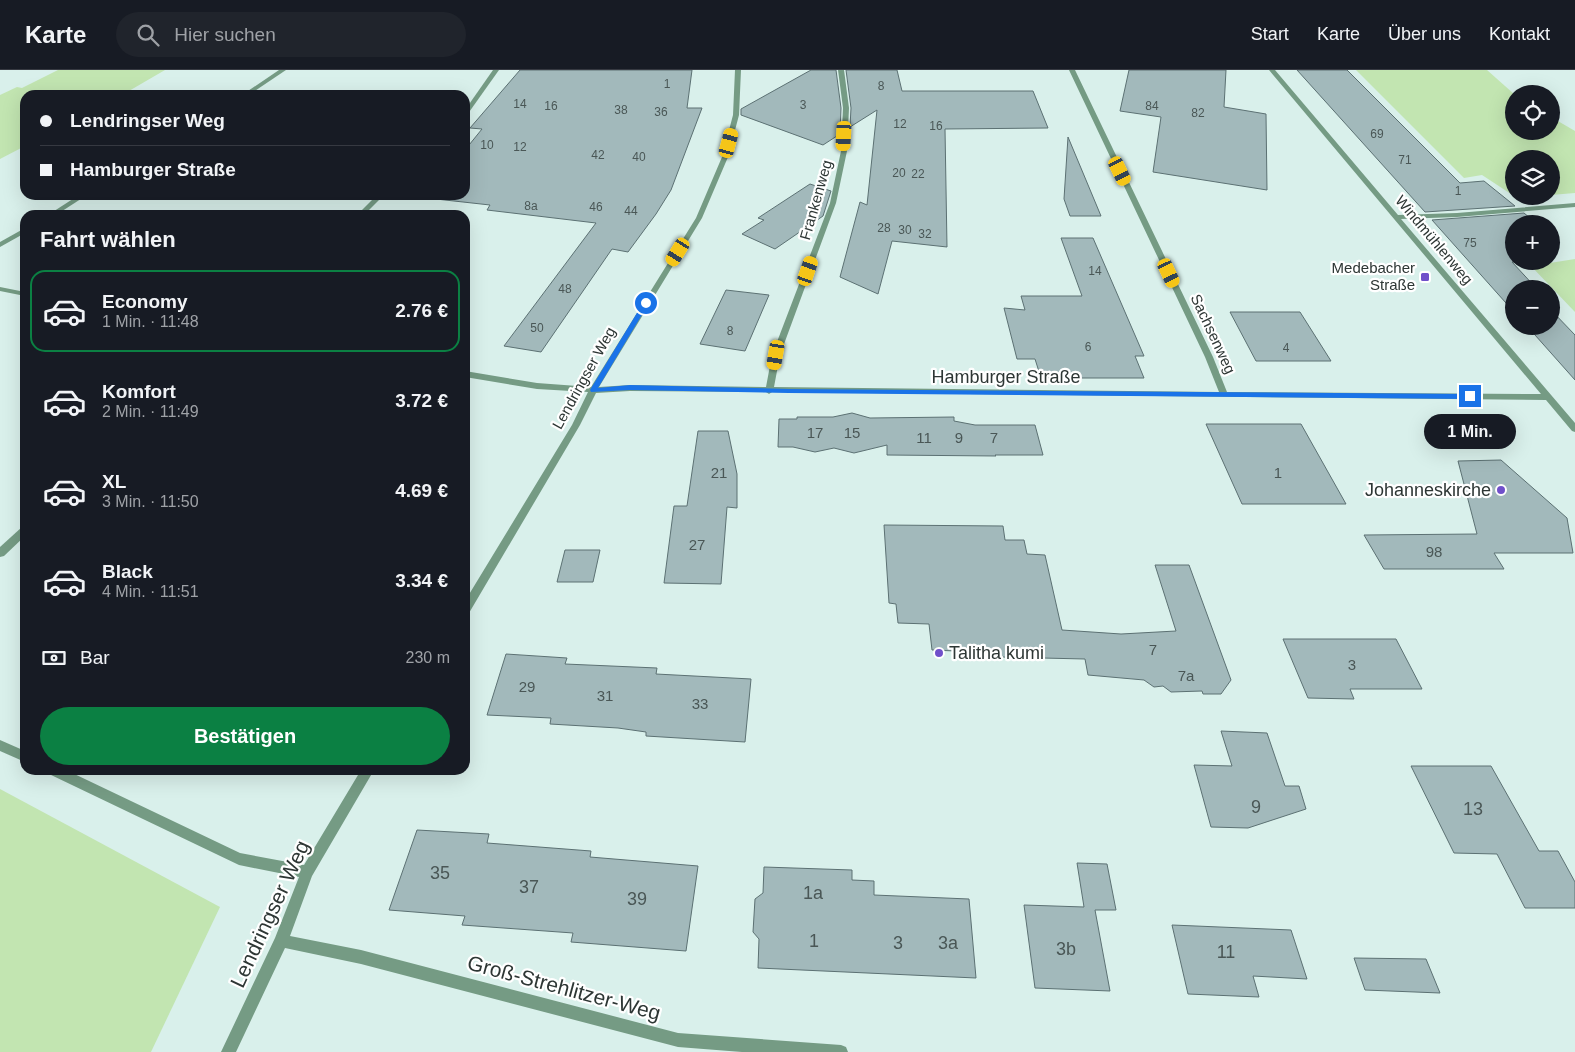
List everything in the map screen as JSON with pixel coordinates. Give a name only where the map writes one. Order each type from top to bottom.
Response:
[{"type":"street","points":[[253,90],[283,70]]},
{"type":"street","points":[[470,107],[496,70]]},
{"type":"street","name":"Lendringser Weg","points":[[470,602],[576,425],[593,390],[698,218],[725,157],[736,115],[738,70]]},
{"type":"street","name":"Frankenweg","points":[[769,390],[776,355],[833,203],[844,151],[846,108],[841,70]]},
{"type":"street","name":"Sachsenweg","points":[[1072,70],[1209,356],[1224,394]]},
{"type":"street","name":"Windmühlenweg","points":[[1272,70],[1575,428]]},
{"type":"street","points":[[59,210],[76,200]]},
{"type":"street","points":[[365,210],[376,200]]},
{"type":"street","points":[[1398,217],[1457,215],[1575,205]]},
{"type":"street","points":[[0,245],[20,233]]},
{"type":"street","points":[[0,289],[20,293]]},
{"type":"street","name":"Hamburger Straße","points":[[470,375],[537,386],[593,390],[630,388],[1549,397]]},
{"type":"street","points":[[0,553],[20,535]]},
{"type":"street","points":[[0,745],[20,755]]},
{"type":"street","points":[[63,775],[239,860],[307,872]]},
{"type":"street","name":"Lendringser Weg","points":[[228,1052],[281,941],[307,872],[365,775]]},
{"type":"street","name":"Groß-Strehlitzer-Weg","points":[[281,941],[361,957],[678,1040],[841,1052]]},
{"type":"green space","points":[[58,70],[165,70],[131,90],[20,90],[20,149],[0,159],[0,95],[17,87],[22,88]]},
{"type":"green space","points":[[1356,70],[1487,70],[1505,86],[1505,140],[1560,140],[1560,122],[1575,131],[1575,193],[1560,194],[1560,150],[1505,150],[1505,190],[1482,175],[1464,178]]},
{"type":"green space","points":[[1575,259],[1575,312],[1560,296],[1560,280],[1544,280],[1535,270],[1560,270],[1560,261]]},
{"type":"green space","points":[[0,789],[220,907],[151,1052],[0,1052]]},
{"type":"building","points":[[520,70],[692,70],[687,108],[702,108],[671,190],[628,252],[612,249],[541,352],[504,346],[596,223],[487,210],[490,205],[445,200],[470,200],[470,144],[482,129],[470,128]]},
{"type":"building","points":[[811,70],[836,70],[841,108],[840,134],[823,145],[741,115],[741,109]]},
{"type":"building","points":[[846,70],[897,70],[902,91],[1033,91],[1048,128],[945,129],[947,247],[892,241],[878,294],[840,277],[860,202],[867,205],[877,110],[850,127],[851,108]]},
{"type":"building","points":[[1129,70],[1226,70],[1224,107],[1266,114],[1267,190],[1153,172],[1161,117],[1120,111]]},
{"type":"building","points":[[1297,70],[1347,70],[1460,183],[1484,181],[1505,198],[1505,205],[1515,206],[1425,212]]},
{"type":"building","points":[[1068,137],[1101,216],[1070,216],[1064,199]]},
{"type":"building","points":[[810,184],[831,191],[823,216],[775,249],[742,234],[764,220],[758,218]]},
{"type":"building","points":[[1524,213],[1526,215],[1505,215],[1505,270],[1519,270],[1529,280],[1505,280],[1505,302],[1432,220]]},
{"type":"building","points":[[1061,238],[1093,238],[1144,356],[1135,356],[1144,378],[1041,378],[1035,359],[1017,359],[1004,308],[1025,310],[1021,296],[1082,296]]},
{"type":"building","points":[[726,290],[769,295],[745,351],[700,344]]},
{"type":"building","points":[[1230,312],[1300,312],[1331,361],[1256,361]]},
{"type":"building","points":[[1560,319],[1575,335],[1575,380],[1535,335],[1560,335]]},
{"type":"building","points":[[852,413],[870,418],[954,417],[954,421],[975,425],[1035,425],[1043,455],[887,455],[887,445],[854,453],[834,448],[815,452],[793,447],[778,447],[779,419],[833,417]]},
{"type":"building","points":[[1206,424],[1301,424],[1346,504],[1242,504]]},
{"type":"building","points":[[698,431],[728,431],[737,474],[737,508],[727,507],[721,584],[664,583],[674,506],[687,506]]},
{"type":"building","points":[[1501,460],[1567,518],[1573,553],[1494,553],[1504,569],[1384,569],[1364,535],[1477,534],[1458,461]]},
{"type":"building","points":[[884,525],[1003,526],[1005,540],[1024,540],[1027,554],[1045,555],[1062,630],[1121,634],[1176,631],[1155,565],[1189,565],[1231,680],[1221,694],[1203,694],[1202,691],[1171,692],[1163,686],[1154,687],[1144,680],[1088,675],[1085,659],[957,656],[956,651],[932,650],[929,624],[898,623],[896,604],[889,603]]},
{"type":"building","points":[[565,550],[600,550],[593,582],[557,582]]},
{"type":"building","points":[[1283,639],[1396,639],[1422,689],[1350,689],[1354,699],[1308,698]]},
{"type":"building","points":[[506,654],[567,658],[565,664],[657,668],[656,674],[751,679],[745,742],[646,736],[646,732],[618,728],[550,724],[551,718],[487,715]]},
{"type":"building","points":[[1221,731],[1267,733],[1285,786],[1299,786],[1306,809],[1248,828],[1211,827],[1194,765],[1232,766]]},
{"type":"building","points":[[1411,766],[1491,766],[1539,851],[1558,851],[1575,882],[1575,908],[1525,908],[1497,854],[1454,853]]},
{"type":"building","points":[[417,830],[489,834],[487,843],[591,851],[590,857],[698,866],[686,951],[571,942],[573,933],[462,925],[465,916],[389,910]]},
{"type":"building","points":[[1077,863],[1107,864],[1116,910],[1095,910],[1110,991],[1035,988],[1024,905],[1084,907]]},
{"type":"building","points":[[764,867],[852,870],[852,880],[874,881],[874,895],[969,899],[976,978],[758,968],[759,939],[753,932],[755,899],[763,893]]},
{"type":"building","points":[[1172,925],[1291,930],[1307,979],[1253,976],[1259,997],[1188,994]]},
{"type":"building","points":[[1354,958],[1426,959],[1440,993],[1365,990]]},
{"type":"place","name":"Medebacher Straße","points":[[1425,277]]},
{"type":"place","name":"Johanneskirche","points":[[1501,490]]},
{"type":"place","name":"Talitha kumi","points":[[939,653]]},
{"type":"route","points":[[646,303],[593,390],[630,388],[1470,396]]}]
